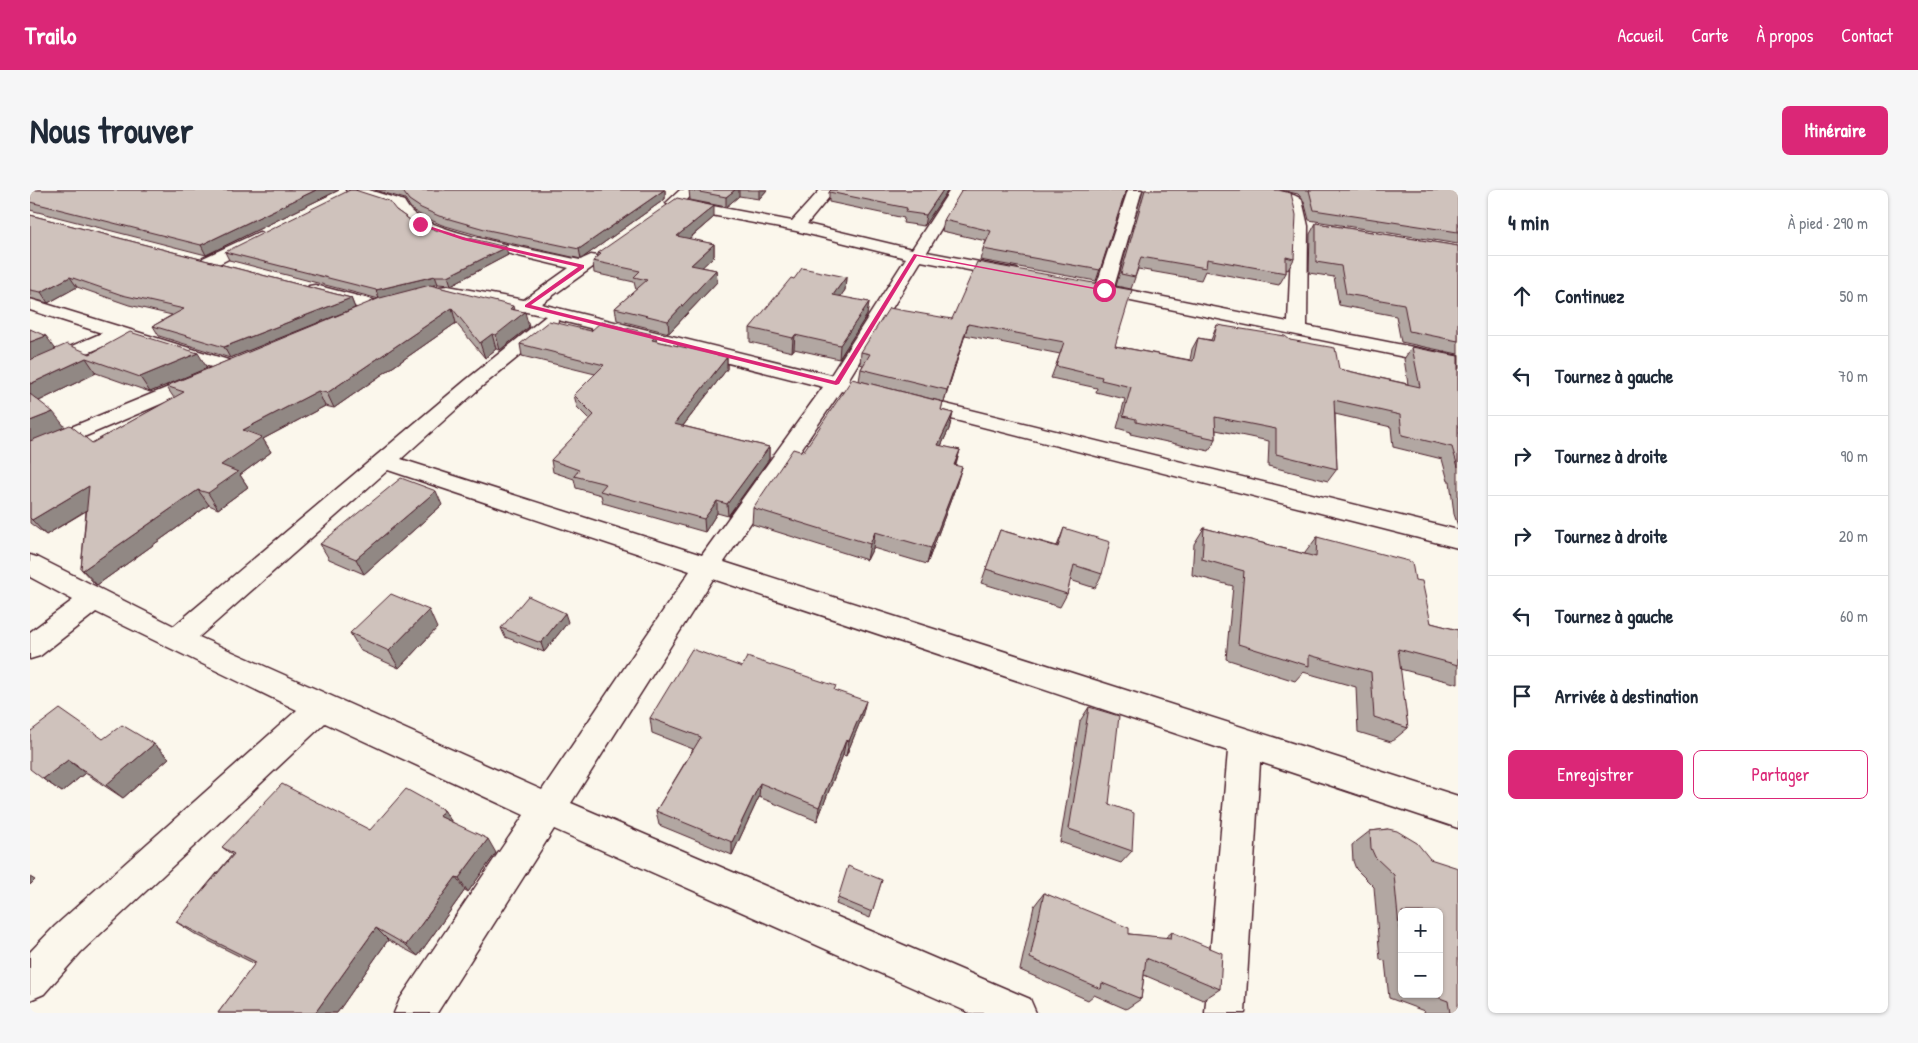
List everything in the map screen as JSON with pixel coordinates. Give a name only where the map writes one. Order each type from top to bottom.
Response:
[{"type":"street","points":[[338,199],[354,190],[399,204],[405,214],[420,224],[445,234],[582,266]]},
{"type":"street","points":[[796,226],[828,190]]},
{"type":"street","points":[[414,1013],[707,567],[836,384],[957,190]]},
{"type":"street","points":[[1104,290],[1136,190]]},
{"type":"street","points":[[1256,190],[1287,196],[1294,200],[1300,226],[1297,329]]},
{"type":"street","points":[[659,213],[677,195],[916,255],[1028,276]]},
{"type":"street","points":[[1300,226],[1318,229]]},
{"type":"street","points":[[209,262],[269,232]]},
{"type":"street","points":[[527,306],[605,250]]},
{"type":"street","points":[[190,257],[237,270]]},
{"type":"street","points":[[1076,284],[1458,362]]},
{"type":"street","points":[[303,287],[395,302]]},
{"type":"street","points":[[351,318],[395,302],[438,291],[448,291],[527,306],[1458,539]]},
{"type":"street","points":[[30,304],[118,332],[241,363],[30,453]]},
{"type":"street","points":[[178,639],[473,384],[559,314]]},
{"type":"street","points":[[30,372],[118,332]]},
{"type":"street","points":[[384,460],[1458,812]]},
{"type":"street","points":[[30,565],[93,599],[321,707],[549,810],[1016,1013]]},
{"type":"street","points":[[30,648],[93,599]]},
{"type":"street","points":[[30,980],[68,939],[321,707]]},
{"type":"street","points":[[1226,1013],[1244,742]]},
{"type":"building","points":[[30,190],[316,190],[201,245],[30,202]]},
{"type":"building","points":[[350,190],[389,201],[396,210],[410,220],[436,230],[506,247],[448,276],[435,276],[376,290],[225,252]]},
{"type":"building","points":[[402,190],[664,190],[579,249],[488,230],[439,216],[409,200]]},
{"type":"building","points":[[689,190],[735,190],[726,197]]},
{"type":"building","points":[[831,190],[943,190],[926,215],[905,212],[907,208],[829,192]]},
{"type":"building","points":[[962,190],[1126,190],[1100,270],[983,249],[991,231],[944,220]]},
{"type":"building","points":[[1145,190],[1278,190],[1291,193],[1296,215],[1294,259],[1286,257],[1286,273],[1207,259],[1206,268],[1141,257],[1135,277],[1121,274]]},
{"type":"building","points":[[1309,190],[1458,190],[1458,232],[1314,210]]},
{"type":"building","points":[[677,198],[714,206],[677,236],[714,244],[691,265],[716,270],[668,321],[615,308],[647,280],[634,277],[640,271],[593,261],[601,254],[598,253]]},
{"type":"building","points":[[30,215],[351,298],[224,347],[153,326],[184,309],[122,295],[70,277],[41,292],[30,290]]},
{"type":"building","points":[[1316,223],[1458,246],[1458,341],[1409,331],[1404,304],[1346,294],[1341,266],[1316,262]]},
{"type":"building","points":[[977,262],[1132,290],[1115,346],[1193,361],[1198,338],[1213,341],[1217,325],[1285,336],[1290,340],[1335,348],[1339,369],[1420,387],[1412,347],[1458,356],[1458,467],[1452,447],[1402,435],[1400,415],[1334,400],[1337,469],[1276,454],[1276,429],[1215,417],[1216,439],[1136,422],[1136,419],[1123,416],[1131,387],[1101,380],[1102,377],[1056,366],[1064,342],[968,324],[947,390],[861,369],[870,354],[861,352],[889,308],[952,319]]},
{"type":"building","points":[[802,268],[846,277],[833,295],[869,302],[840,345],[795,335],[793,338],[750,328],[791,278],[794,279]]},
{"type":"building","points":[[430,285],[513,306],[510,309],[525,312],[496,335],[492,334],[480,343],[452,308],[327,393],[318,391],[243,430],[262,437],[221,465],[238,472],[208,493],[198,490],[83,570],[81,569],[89,486],[32,520],[30,518],[30,441],[70,425],[92,443],[184,392],[166,386],[380,298]]},
{"type":"building","points":[[549,321],[591,331],[601,322],[656,335],[652,340],[727,357],[674,424],[769,447],[727,504],[717,501],[704,519],[600,491],[606,484],[574,476],[579,470],[551,460],[594,415],[574,395],[604,365],[520,344]]},
{"type":"building","points":[[30,329],[46,336],[30,342]]},
{"type":"building","points":[[130,332],[198,353],[140,377],[86,358],[30,384],[30,360],[67,344],[90,354]]},
{"type":"building","points":[[852,379],[943,402],[941,410],[953,413],[938,445],[960,450],[954,465],[962,467],[931,548],[875,532],[870,544],[753,508],[793,449],[803,452]]},
{"type":"building","points":[[30,394],[53,412],[30,421]]},
{"type":"building","points":[[401,478],[436,491],[356,559],[320,544]]},
{"type":"building","points":[[1064,528],[1110,542],[1102,574],[1074,565],[1067,594],[986,569],[1000,530],[1058,547]]},
{"type":"building","points":[[1204,528],[1316,557],[1317,537],[1412,562],[1415,580],[1422,581],[1431,623],[1458,630],[1458,665],[1398,649],[1408,728],[1374,717],[1371,672],[1309,655],[1309,666],[1238,644],[1244,571],[1202,559]]},
{"type":"building","points":[[391,594],[429,610],[389,651],[350,633]]},
{"type":"building","points":[[528,596],[565,613],[541,643],[501,628]]},
{"type":"building","points":[[692,649],[742,667],[747,657],[836,686],[834,690],[866,701],[849,741],[846,740],[819,807],[760,783],[732,842],[656,811],[701,737],[650,718]]},
{"type":"building","points":[[1089,707],[1119,716],[1109,804],[1134,813],[1132,851],[1069,829]]},
{"type":"building","points":[[60,709],[103,739],[122,725],[154,744],[106,785],[68,760],[43,779],[30,769],[30,731]]},
{"type":"building","points":[[282,784],[370,830],[406,789],[444,810],[439,816],[488,839],[459,878],[456,877],[406,945],[376,928],[315,1013],[218,1013],[256,962],[176,922],[234,854],[222,847]]},
{"type":"building","points":[[1388,829],[1397,831],[1417,843],[1430,859],[1458,868],[1458,1013],[1450,1013],[1448,1001],[1440,998],[1443,998],[1443,908],[1398,908],[1398,917],[1394,875],[1375,857],[1371,848],[1370,831]]},
{"type":"building","points":[[848,866],[882,880],[872,912],[838,898]]},
{"type":"building","points":[[1044,893],[1129,928],[1129,934],[1171,938],[1172,932],[1222,953],[1220,989],[1146,958],[1141,999],[1102,983],[1101,989],[1030,958]]},
{"type":"route","points":[[420,224],[464,239],[582,266],[527,306],[836,384],[916,255],[1104,290]]}]
